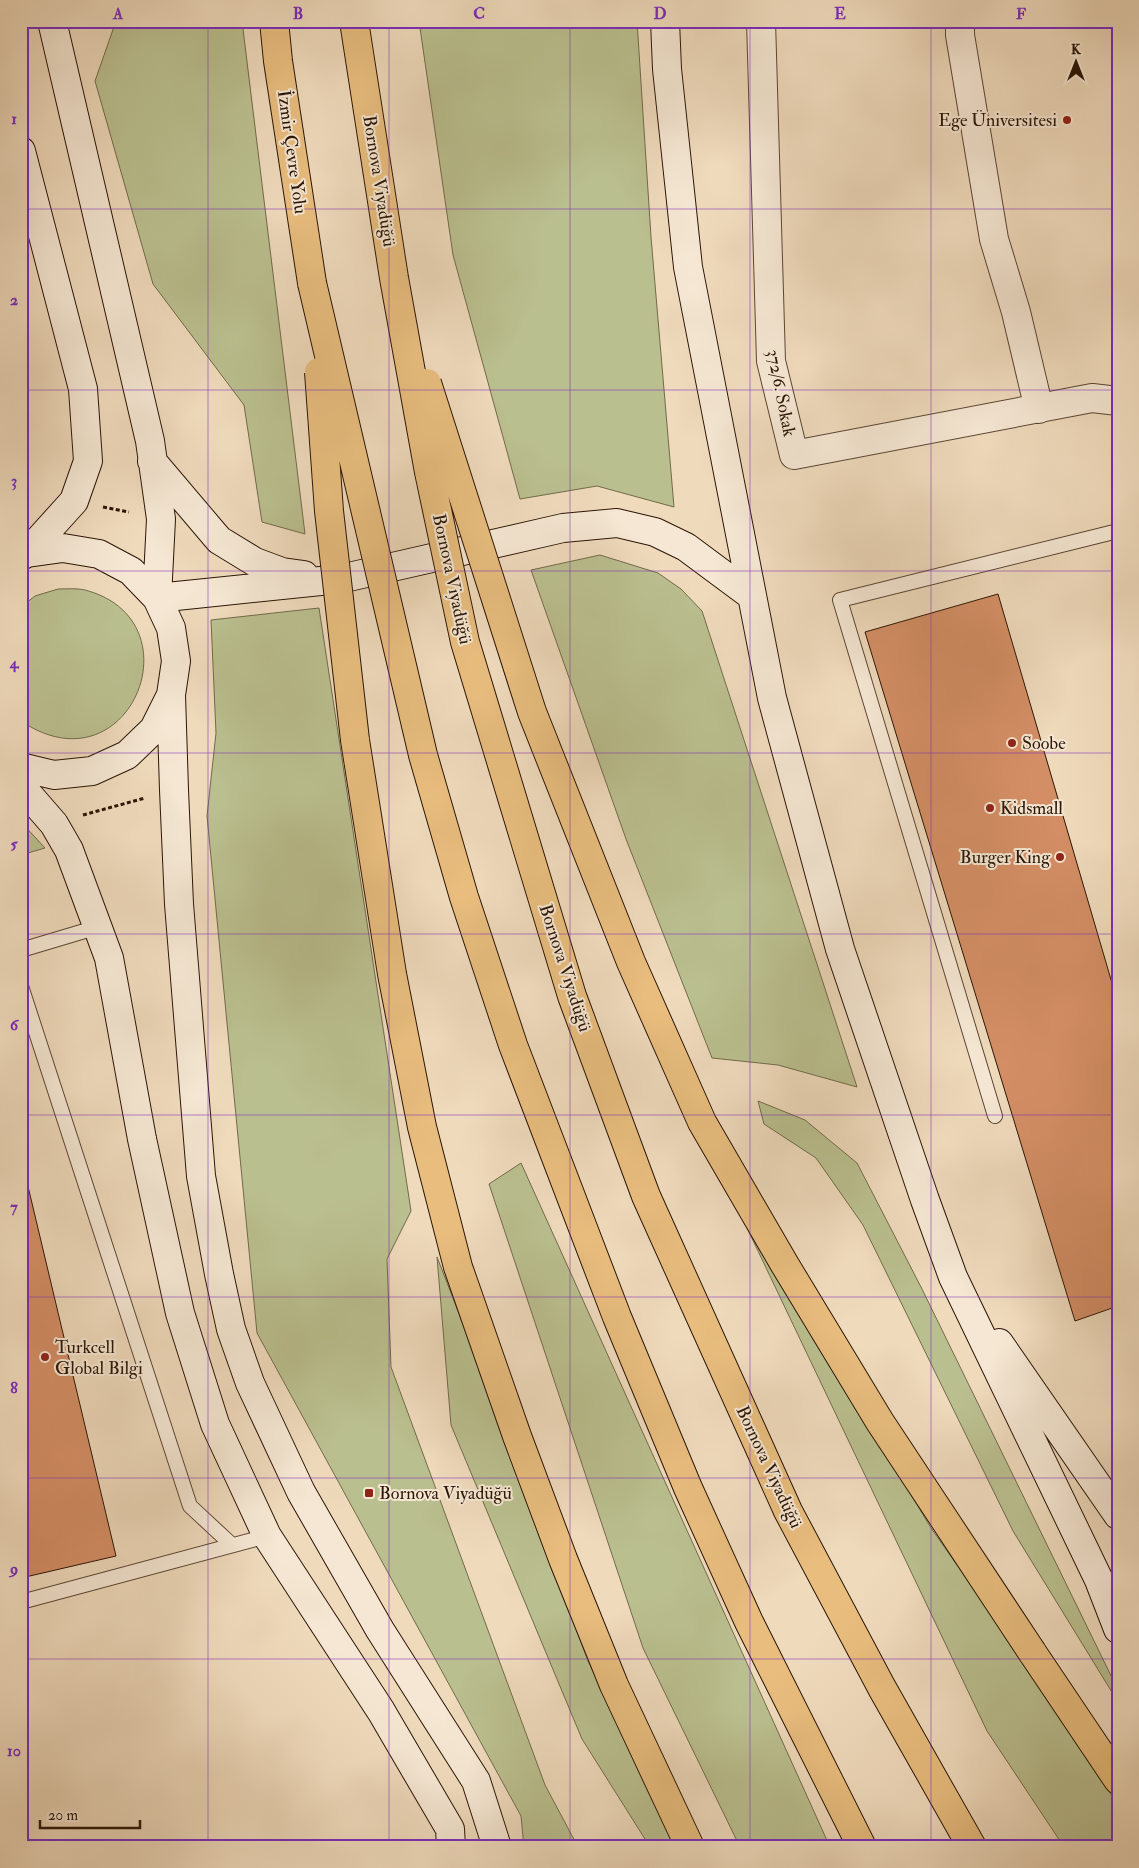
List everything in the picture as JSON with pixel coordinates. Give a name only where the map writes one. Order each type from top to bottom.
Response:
[{"type":"highway","name":"İzmir Çevre Yolu","points":[[274,21],[312,283]]},
{"type":"highway","name":"Bornova Viyadüğü","points":[[354,21],[394,278],[429,472],[465,642],[578,1014],[646,1196],[788,1511],[882,1688],[972,1847]]},
{"type":"highway","points":[[394,278],[532,712],[631,962],[702,1122],[785,1265],[880,1422],[1118,1780]]},
{"type":"highway","points":[[312,283],[330,511],[355,740],[392,974],[422,1127],[458,1267],[553,1532],[614,1685],[690,1847]]},
{"type":"highway","points":[[312,283],[423,755],[464,897],[513,1045],[617,1317],[688,1488],[749,1622],[862,1847]]},
{"type":"street","points":[[52,21],[150,441],[161,519],[156,598]]},
{"type":"street","points":[[665,21],[667,69],[688,267],[772,698],[840,949],[921,1190],[953,1277],[1099,1580],[1118,1628]]},
{"type":"street","name":"372/6. Sokak","points":[[761,21],[771,361],[794,455],[1092,398],[1118,401]]},
{"type":"street","points":[[960,21],[960,35],[994,239],[1016,312],[1039,409]]},
{"type":"street","points":[[21,151],[83,389],[88,461],[74,501],[23,554]]},
{"type":"street","points":[[152,461],[219,540],[254,562],[282,572],[340,579]]},
{"type":"street","points":[[156,598],[340,579],[563,528],[618,523],[655,532],[686,547],[752,596]]},
{"type":"street","points":[[23,554],[63,548],[99,554],[131,571],[156,598],[171,628],[176,661],[171,694],[179,904],[201,1176],[231,1329],[250,1383],[301,1492],[380,1630],[476,1781],[497,1847]]},
{"type":"street","points":[[21,767],[54,775],[92,771],[127,756],[154,729],[171,694]]},
{"type":"street","points":[[21,786],[54,824],[69,850],[110,958],[142,1139],[180,1313],[215,1424],[267,1536],[381,1711],[450,1829],[452,1847]]},
{"type":"street","points":[[953,1277],[1118,1515]]},
{"type":"lane","points":[[995,1116],[840,600],[1118,531]]},
{"type":"lane","points":[[21,950],[98,927]]},
{"type":"lane","points":[[21,986],[190,1506],[232,1545]]},
{"type":"lane","points":[[21,1602],[267,1536]]},
{"type":"green space","points":[[116,21],[242,21],[305,534],[262,522],[244,405],[153,284],[95,81]]},
{"type":"green space","points":[[419,21],[637,21],[651,237],[674,507],[597,486],[520,499],[453,255]]},
{"type":"green space","points":[[600,555],[658,573],[681,589],[702,611],[857,1087],[778,1065],[712,1058],[626,839],[531,570]]},
{"type":"green space","points":[[58,589],[85,590],[120,607],[139,633],[144,664],[137,694],[119,720],[93,736],[59,738],[21,721],[21,607],[35,596]]},
{"type":"green space","points":[[319,608],[411,1211],[387,1259],[391,1367],[545,1785],[578,1847],[524,1847],[521,1816],[257,1333],[207,816],[216,733],[211,620]]},
{"type":"green space","points":[[21,822],[45,848],[21,855]]},
{"type":"green space","points":[[758,1101],[805,1120],[857,1163],[921,1287],[1118,1690],[1118,1702],[1013,1531],[863,1225],[816,1158],[764,1124]]},
{"type":"green space","points":[[521,1163],[830,1847],[740,1847],[643,1648],[489,1184]]},
{"type":"green space","points":[[727,1186],[931,1528],[1040,1683],[1118,1805],[1118,1847],[1064,1847],[987,1731]]},
{"type":"green space","points":[[437,1257],[479,1365],[588,1661],[678,1847],[650,1847],[582,1739],[451,1425]]},
{"type":"building","name":"Kidsmall","points":[[998,594],[1112,983],[1118,1024],[1118,1306],[1075,1321],[865,632]]},
{"type":"building","name":"Turkcell Global Bilgi","points":[[21,1157],[116,1556],[21,1578]]},
{"type":"place","name":"Ege Üniversitesi","points":[[1067,120]]},
{"type":"place","name":"Soobe","points":[[1012,743]]},
{"type":"place","name":"Kidsmall","points":[[990,808]]},
{"type":"place","name":"Burger King","points":[[1060,857]]},
{"type":"place","name":"Turkcell Global Bilgi","points":[[45,1357]]},
{"type":"place","name":"Bornova Viyadüğü","points":[[369,1493]]}]
